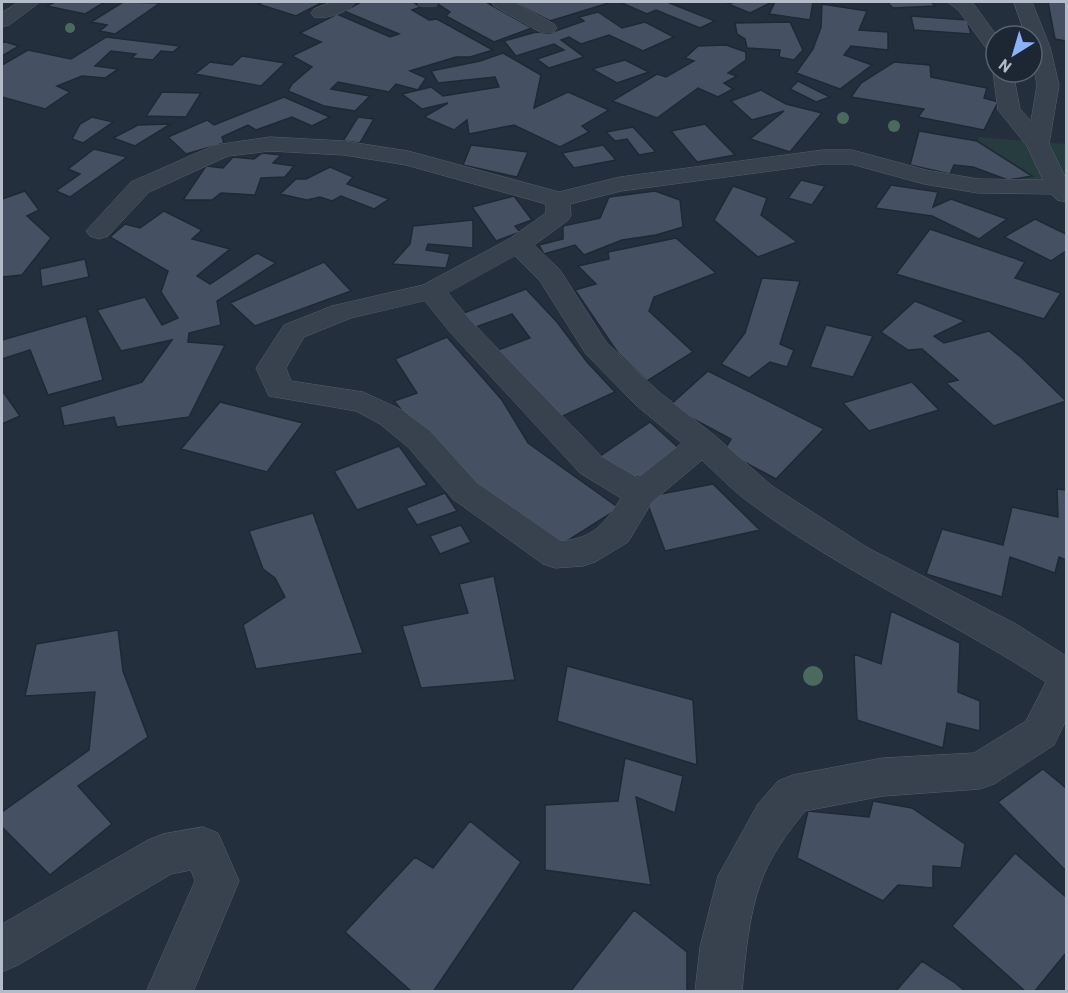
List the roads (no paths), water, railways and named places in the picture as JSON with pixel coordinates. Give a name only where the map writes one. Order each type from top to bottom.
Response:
[{"type":"street","points":[[2,21],[31,2]]},
{"type":"street","points":[[321,14],[347,2]]},
{"type":"street","points":[[501,2],[547,28]]},
{"type":"street","points":[[957,2],[966,7],[984,32]]},
{"type":"street","points":[[1023,2],[1040,47],[1048,85],[1038,144]]},
{"type":"street","points":[[1005,84],[1009,110],[1038,144],[1062,191]]},
{"type":"street","points":[[99,231],[140,187],[223,150],[270,144],[344,148],[408,158],[528,189],[558,200],[620,184],[824,157],[852,157],[924,177],[978,186],[1062,191]]},
{"type":"street","points":[[558,200],[558,216],[518,244],[432,291],[342,312],[294,331],[272,368],[280,389],[363,402],[391,417],[419,439],[465,491],[555,555],[583,553],[616,533],[640,494],[703,443]]},
{"type":"street","points":[[518,244],[551,276],[596,348],[648,399],[703,443],[760,494],[856,557],[1003,635],[1066,675]]},
{"type":"street","points":[[432,291],[460,326],[591,465],[640,494]]},
{"type":"street","points":[[718,992],[723,947],[740,876],[772,818],[793,794],[883,777],[980,771],[1040,733],[1066,681]]},
{"type":"street","points":[[2,949],[163,855],[202,847],[217,881],[169,992]]}]
